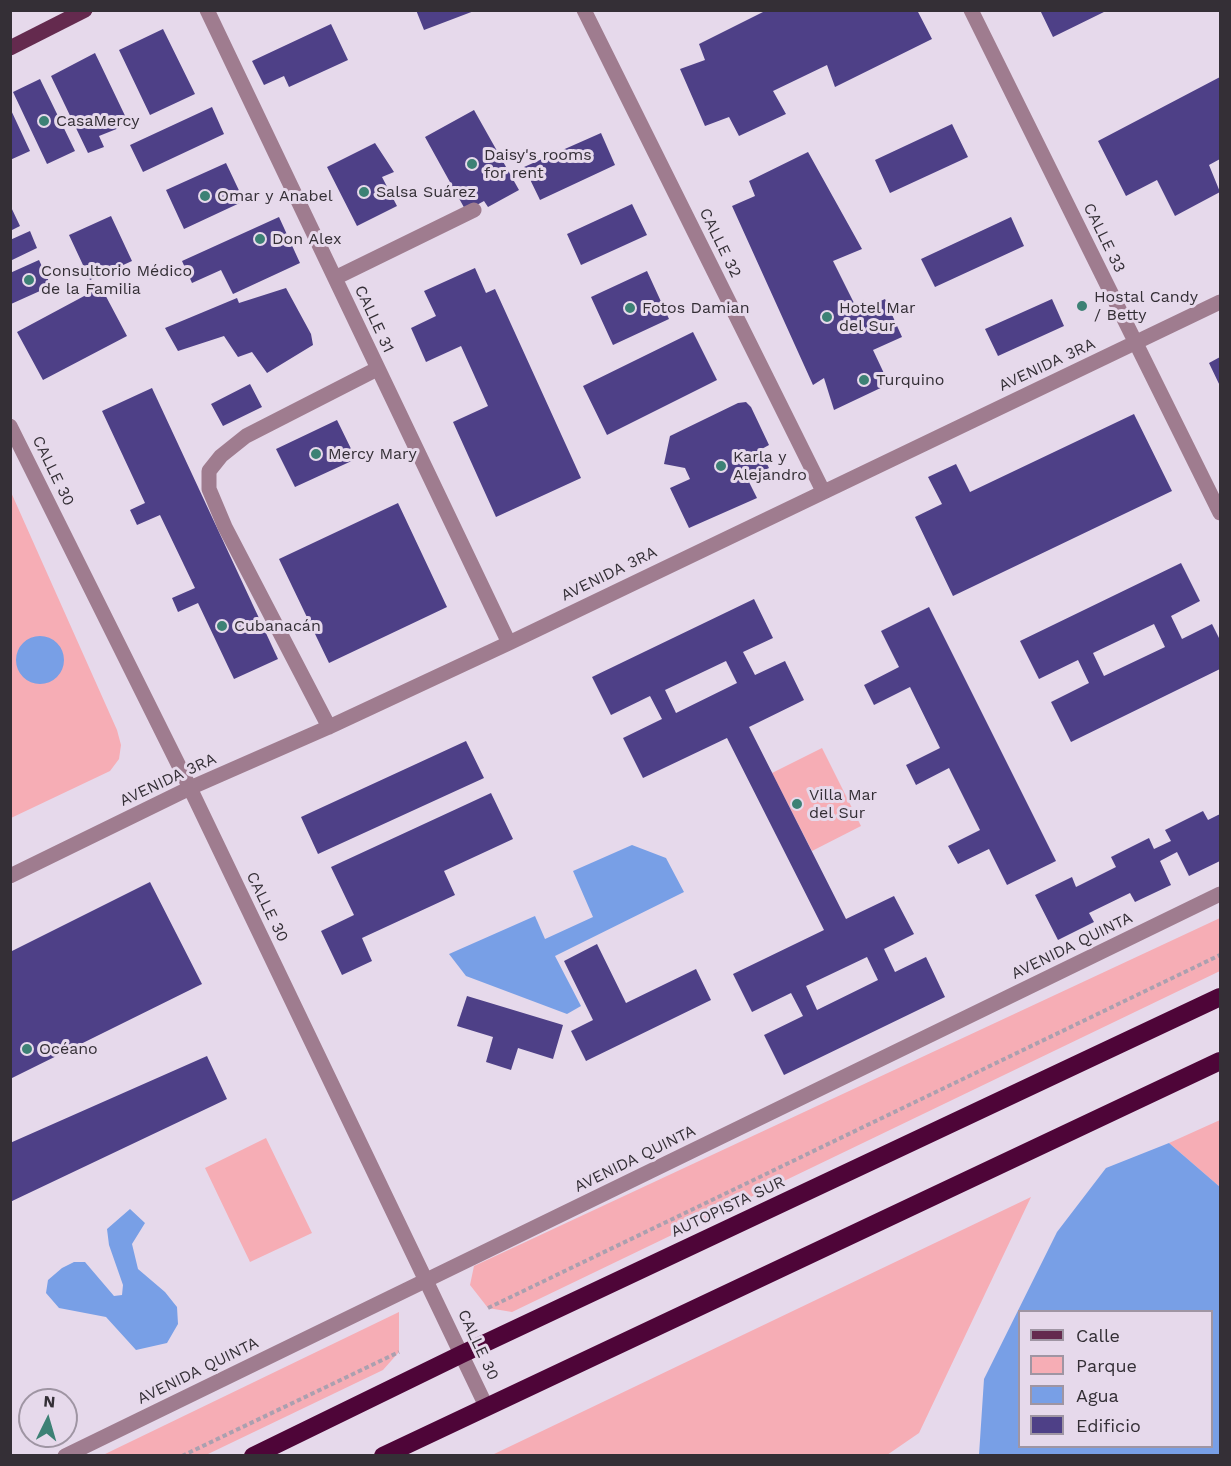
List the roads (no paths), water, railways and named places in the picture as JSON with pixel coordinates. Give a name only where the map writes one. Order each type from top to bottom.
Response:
[{"type":"highway","name":"AUTOPISTA SUR","points":[[253,1455],[462,1354],[1221,997]]},
{"type":"highway","points":[[383,1455],[1221,1061]]},
{"type":"main road","points":[[10,48],[85,10]]},
{"type":"street","name":"CALLE 31","points":[[207,10],[376,369],[509,642]]},
{"type":"street","name":"CALLE 32","points":[[584,10],[823,491]]},
{"type":"street","name":"CALLE 33","points":[[971,10],[1221,513]]},
{"type":"street","points":[[335,278],[474,210]]},
{"type":"street","name":"AVENIDA 3RA","points":[[10,876],[190,788],[329,728],[1221,302]]},
{"type":"street","points":[[329,728],[225,527],[209,489],[210,471],[221,456],[246,436],[376,369]]},
{"type":"street","name":"CALLE 30","points":[[10,426],[190,788],[428,1280],[486,1406]]},
{"type":"street","name":"AVENIDA QUINTA","points":[[65,1455],[1221,894]]},
{"type":"water","points":[[35,636],[45,636],[60,646],[64,660],[63,669],[54,680],[45,684],[35,684],[20,674],[16,665],[16,655],[26,640]]},
{"type":"water","points":[[632,845],[666,858],[684,892],[555,956],[581,1006],[567,1014],[466,976],[449,954],[535,916],[545,939],[593,917],[573,871]]},
{"type":"water","points":[[1169,1143],[1220,1187],[1220,1455],[979,1455],[984,1379],[1018,1311],[1018,1448],[1213,1448],[1213,1310],[1018,1310],[1057,1232],[1106,1168]]},
{"type":"water","points":[[130,1209],[145,1223],[132,1244],[138,1269],[165,1292],[177,1307],[178,1324],[167,1343],[136,1350],[106,1317],[59,1308],[46,1293],[48,1280],[62,1268],[74,1262],[85,1262],[114,1296],[122,1295],[123,1285],[109,1245],[107,1229]]},
{"type":"place","name":"CasaMercy","points":[[44,121]]},
{"type":"place","name":"Daisy's rooms for rent","points":[[472,164]]},
{"type":"place","name":"Salsa Suárez","points":[[364,192]]},
{"type":"place","name":"Omar y Anabel","points":[[205,196]]},
{"type":"place","name":"Don Alex","points":[[260,239]]},
{"type":"place","name":"Consultorio Médico de la Familia","points":[[29,280]]},
{"type":"place","name":"Hostal Candy / Betty","points":[[1082,306]]},
{"type":"place","name":"Fotos Damian","points":[[630,308]]},
{"type":"place","name":"Hotel Mar del Sur","points":[[827,317]]},
{"type":"place","name":"Turquino","points":[[864,380]]},
{"type":"place","name":"Mercy Mary","points":[[316,454]]},
{"type":"place","name":"Karla y Alejandro","points":[[721,466]]},
{"type":"place","name":"Cubanacán","points":[[222,626]]},
{"type":"place","name":"Villa Mar del Sur","points":[[797,804]]},
{"type":"place","name":"Océano","points":[[27,1049]]}]
